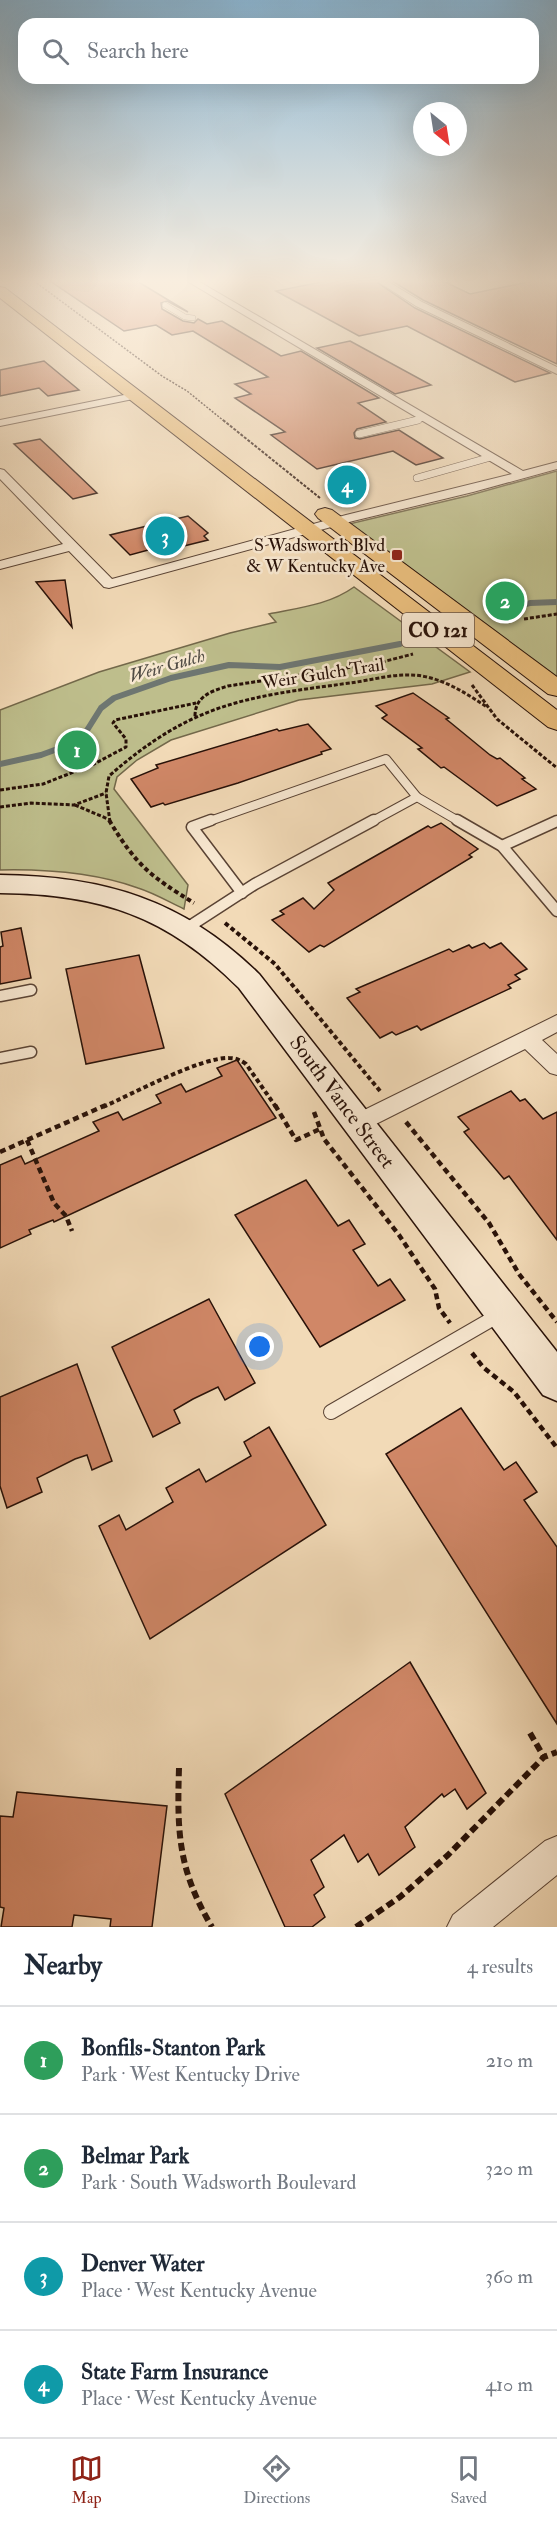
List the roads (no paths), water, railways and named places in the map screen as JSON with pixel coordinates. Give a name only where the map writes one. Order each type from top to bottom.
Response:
[{"type":"main road","name":"CO 121","points":[[101,371],[557,722]]},
{"type":"main road","name":"CO 121","points":[[315,500],[335,522],[557,688]]},
{"type":"street","points":[[344,371],[522,475]]},
{"type":"street","points":[[0,423],[134,396]]},
{"type":"street","points":[[0,472],[110,585],[335,522],[557,465]]},
{"type":"street","points":[[0,565],[72,546]]},
{"type":"street","name":"South Vance Street","points":[[0,884],[41,884],[77,888],[137,905],[187,928],[223,953],[249,981],[557,1382]]},
{"type":"street","points":[[358,1123],[557,1023]]},
{"type":"street","points":[[527,1038],[557,1067]]},
{"type":"street","points":[[465,1927],[557,1853]]},
{"type":"lane","points":[[360,434],[424,418]]},
{"type":"lane","points":[[417,478],[491,457]]},
{"type":"lane","points":[[242,893],[192,827],[386,759],[417,797],[502,846],[557,911]]},
{"type":"lane","points":[[187,928],[242,893],[417,797]]},
{"type":"lane","points":[[502,846],[557,821]]},
{"type":"lane","points":[[0,996],[31,990]]},
{"type":"lane","points":[[0,1058],[31,1052]]},
{"type":"lane","points":[[331,1412],[504,1313]]},
{"type":"waterway","name":"Weir Gulch","points":[[511,609],[530,603],[557,602]]},
{"type":"waterway","name":"Weir Gulch","points":[[0,764],[41,755],[71,744],[84,735],[101,708],[114,698],[171,678],[229,665],[280,667],[400,644]]},
{"type":"place","name":"State Farm Insurance","points":[[347,485]]},
{"type":"place","name":"Denver Water","points":[[165,536]]},
{"type":"place","name":"S Wadsworth Blvd & W Kentucky Ave","points":[[397,555]]},
{"type":"place","name":"Belmar Park","points":[[505,601]]},
{"type":"place","name":"Bonfils-Stanton Park","points":[[77,750]]}]
